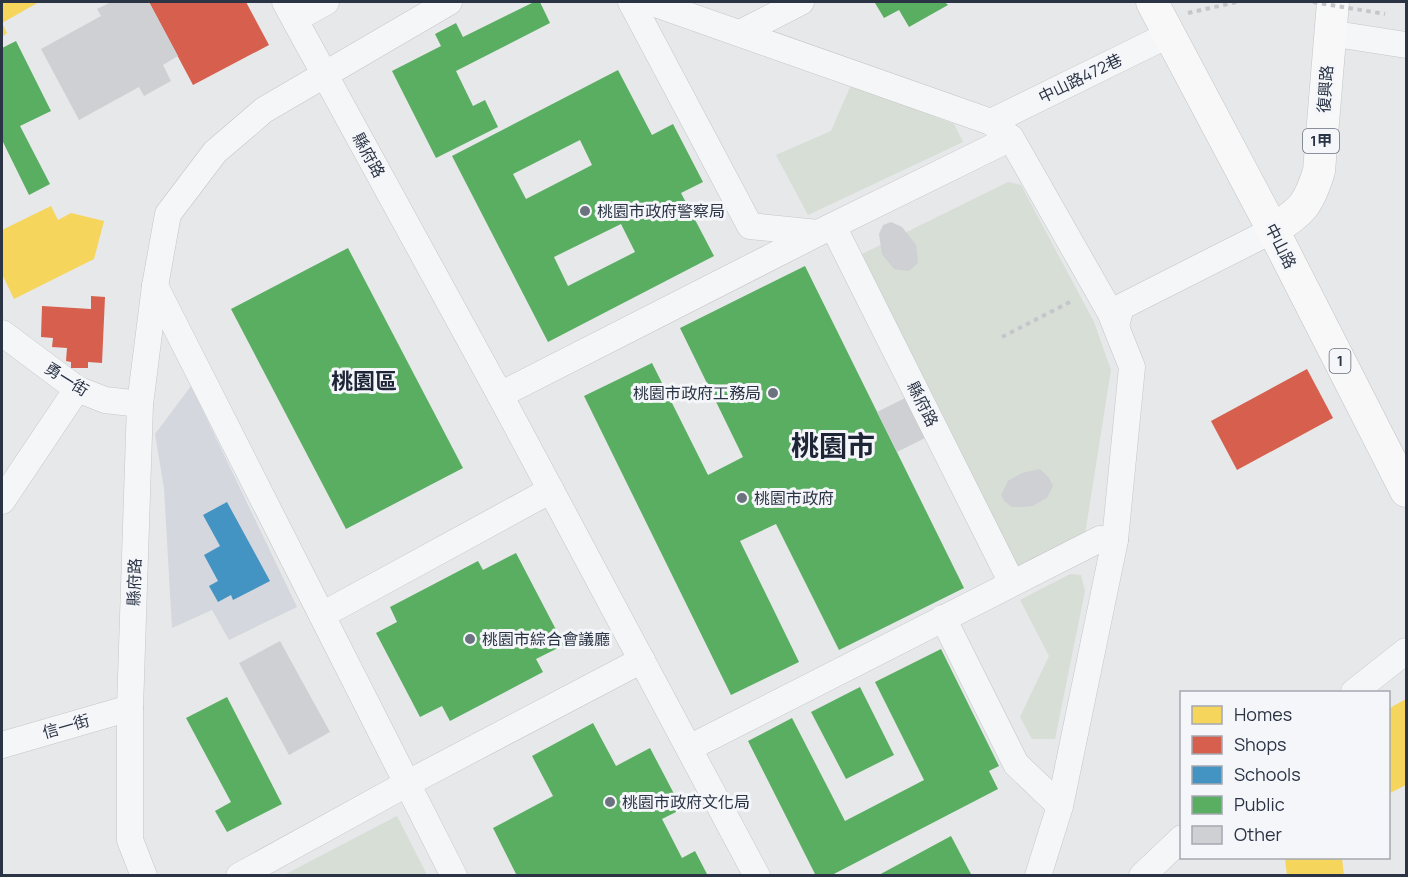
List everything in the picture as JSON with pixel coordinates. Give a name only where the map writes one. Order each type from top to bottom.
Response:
[{"type":"main road","name":"中山路","points":[[1152,2],[1179,24],[1273,230],[1407,492]]},
{"type":"main road","name":"復興路","points":[[1273,230],[1295,215],[1311,198],[1319,171],[1332,2]]},
{"type":"street","points":[[290,10],[326,2]]},
{"type":"street","name":"縣府路","points":[[139,874],[130,840],[130,708],[140,404],[155,286],[168,214],[215,152],[264,110],[449,2]]},
{"type":"street","points":[[631,2],[750,226],[826,230]]},
{"type":"street","points":[[650,2],[991,122],[1011,138],[1105,307],[1132,367],[1115,540],[1060,806],[1039,875]]},
{"type":"street","points":[[740,33],[801,2]]},
{"type":"street","name":"縣府路","points":[[290,10],[500,395],[757,876]]},
{"type":"street","name":"中山路472巷","points":[[991,122],[1179,24]]},
{"type":"street","points":[[1329,33],[1407,45]]},
{"type":"street","points":[[500,395],[1011,138]]},
{"type":"street","name":"縣府路","points":[[826,230],[1012,583]]},
{"type":"street","points":[[1105,307],[1273,230]]},
{"type":"street","points":[[155,286],[454,876]]},
{"type":"street","name":"勇一街","points":[[2,333],[77,389],[105,400],[140,404]]},
{"type":"street","points":[[2,501],[77,389]]},
{"type":"street","points":[[322,615],[551,490]]},
{"type":"street","points":[[689,748],[1100,539],[1115,540]]},
{"type":"street","points":[[943,618],[1016,764],[1060,806]]},
{"type":"street","points":[[1357,691],[1407,651]]},
{"type":"street","points":[[239,876],[408,783],[642,660]]},
{"type":"street","name":"信一街","points":[[2,745],[130,708]]},
{"type":"street","points":[[1142,876],[1180,840]]},
{"type":"path","points":[[1179,24],[1200,10],[1237,2]]},
{"type":"path","points":[[1313,2],[1385,14]]},
{"type":"path","points":[[1002,337],[1105,307]]},
{"type":"shaded area","points":[[851,85],[954,124],[963,142],[808,215],[776,155],[831,131]]},
{"type":"shaded area","points":[[1008,182],[1021,185],[1094,322],[1111,370],[1085,534],[1016,567],[862,254]]},
{"type":"shaded area","points":[[191,386],[297,607],[229,640],[212,610],[172,628],[164,488],[155,434]]},
{"type":"shaded area","points":[[1070,574],[1081,575],[1085,591],[1055,739],[1032,739],[1020,717],[1049,656],[1020,600]]},
{"type":"shaded area","points":[[397,816],[427,875],[284,875]]},
{"type":"building: Homes","points":[[2,2],[39,2],[2,23]]},
{"type":"building: Homes","points":[[2,23],[7,33],[2,37]]},
{"type":"building: Homes","points":[[51,206],[58,220],[71,213],[104,221],[94,259],[14,299],[2,274],[2,230]]},
{"type":"building: Homes","points":[[1406,699],[1406,785],[1390,793],[1390,708]]},
{"type":"building: Homes","points":[[1285,859],[1342,859],[1344,876],[1287,876]]},
{"type":"building: Shops","points":[[149,2],[246,2],[269,45],[193,85]]},
{"type":"building: Shops","points":[[91,296],[105,297],[102,363],[88,362],[88,368],[71,368],[71,362],[66,361],[67,348],[52,347],[53,338],[41,337],[42,306],[91,309]]},
{"type":"building: Shops","points":[[1307,369],[1333,418],[1237,470],[1211,421]]},
{"type":"building: Schools","points":[[227,502],[270,581],[233,600],[231,595],[218,602],[209,586],[218,581],[204,555],[220,546],[203,515]]},
{"type":"building: Public","points":[[534,2],[540,2],[550,23],[456,71],[473,106],[485,100],[498,127],[436,158],[392,71],[441,46],[435,34],[456,23],[463,37]]},
{"type":"building: Public","points":[[945,2],[948,5],[909,27],[899,10],[884,18],[875,3]]},
{"type":"building: Public","points":[[16,41],[51,111],[20,126],[50,184],[29,195],[2,140],[2,48]]},
{"type":"building: Public","name":"桃園市政府警察局","points":[[618,70],[652,135],[673,124],[703,182],[681,193],[714,256],[548,342],[452,156]],"holes":[[[580,140],[592,165],[526,199],[513,174]],[[621,224],[635,252],[568,286],[554,257]]]},
{"type":"building: Public","points":[[348,248],[463,468],[346,529],[231,309]]},
{"type":"building: Public","points":[[805,266],[964,588],[839,650],[776,524],[740,541],[799,662],[731,695],[584,396],[652,363],[708,475],[743,457],[680,328]]},
{"type":"building: Public","name":"桃園市綜合會議廳","points":[[516,553],[564,645],[536,659],[543,672],[450,721],[442,706],[420,717],[376,633],[397,622],[390,607],[478,561],[483,570]]},
{"type":"building: Public","points":[[941,649],[999,766],[989,771],[998,789],[830,876],[816,876],[748,741],[792,718],[845,821],[924,780],[875,682]]},
{"type":"building: Public","points":[[860,687],[894,755],[846,779],[811,712]]},
{"type":"building: Public","points":[[227,697],[282,804],[227,832],[215,811],[231,802],[186,718]]},
{"type":"building: Public","name":"桃園市政府文化局","points":[[593,723],[616,766],[650,748],[682,809],[662,819],[682,858],[695,851],[708,876],[517,876],[493,828],[553,796],[532,756]]},
{"type":"building: Public","points":[[951,836],[972,876],[877,876]]},
{"type":"building: Other","points":[[111,2],[149,2],[178,56],[163,65],[171,81],[144,96],[139,87],[79,120],[41,49],[101,16],[97,9]]},
{"type":"building: Other","points":[[891,222],[902,227],[916,245],[918,263],[909,271],[894,269],[882,254],[879,234],[883,225]]},
{"type":"building: Other","points":[[909,396],[929,436],[897,452],[877,412]]},
{"type":"building: Other","points":[[1040,469],[1053,486],[1047,498],[1032,506],[1019,507],[1012,507],[1004,501],[1001,495],[1008,481],[1022,473]]},
{"type":"building: Other","points":[[280,641],[330,732],[289,755],[239,663]]},
{"type":"place","name":"桃園市政府警察局","points":[[585,211]]},
{"type":"place","name":"桃園市政府工務局","points":[[773,393]]},
{"type":"place","name":"桃園市政府","points":[[742,498]]},
{"type":"place","name":"桃園市綜合會議廳","points":[[470,639]]},
{"type":"place","name":"桃園市政府文化局","points":[[610,802]]},
{"type":"district","name":"桃園區","points":[[364,381]]},
{"type":"district","name":"桃園市","points":[[833,446]]}]
